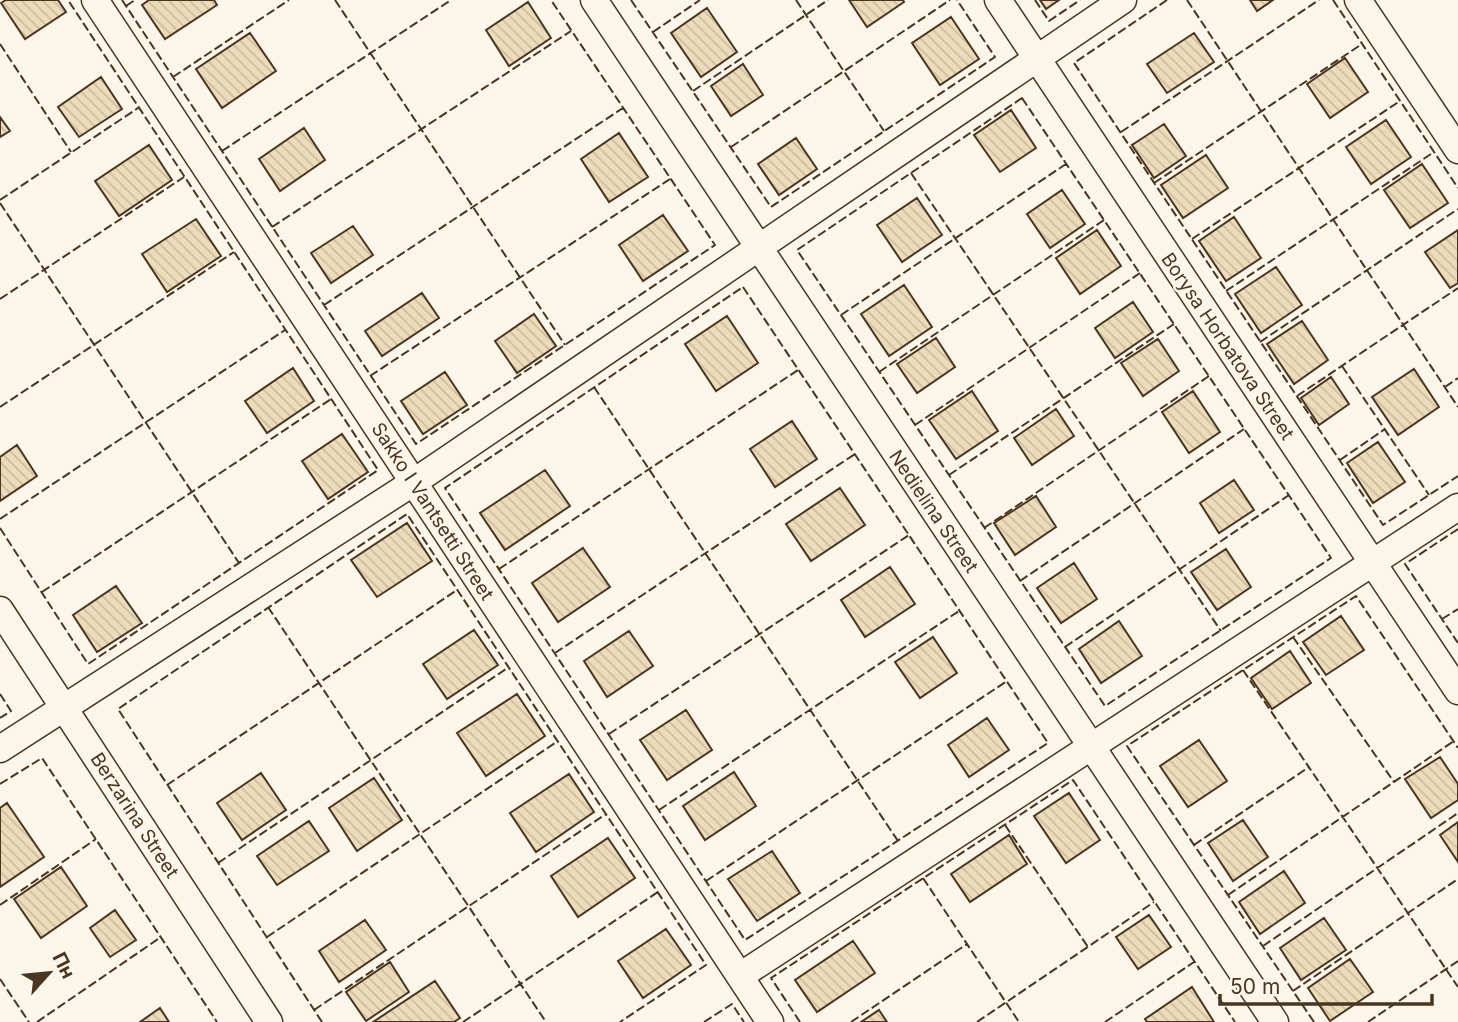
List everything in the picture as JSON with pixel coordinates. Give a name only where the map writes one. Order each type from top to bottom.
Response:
[{"type":"street","name":"Sakko I Vantsetti Street","points":[[95,0],[770,1022]]},
{"type":"street","name":"Nedielina Street","points":[[594,0],[1275,1022]]},
{"type":"street","name":"Borysa Horbatova Street","points":[[998,0],[1458,691]]},
{"type":"street","points":[[0,749],[414,482],[1123,0]]},
{"type":"street","points":[[1358,0],[1458,150]]},
{"type":"street","points":[[740,976],[1458,507]]},
{"type":"street","name":"Berzarina Street","points":[[0,610],[269,1022]]},
{"type":"building","points":[[6,0],[58,0],[66,12],[25,39],[1,3]]},
{"type":"building","points":[[149,0],[214,0],[217,5],[165,39],[142,5]]},
{"type":"building","points":[[849,0],[903,0],[904,2],[867,27]]},
{"type":"building","points":[[1040,0],[1059,0],[1046,9]]},
{"type":"building","points":[[1250,0],[1273,0],[1257,11]]},
{"type":"building","points":[[528,2],[551,38],[509,66],[486,30]]},
{"type":"building","points":[[707,8],[737,52],[701,77],[671,33]]},
{"type":"building","points":[[951,17],[979,59],[940,85],[912,43]]},
{"type":"building","points":[[250,33],[276,71],[222,108],[196,69]]},
{"type":"building","points":[[1194,33],[1214,62],[1167,93],[1147,64]]},
{"type":"building","points":[[1345,58],[1368,92],[1330,118],[1307,84]]},
{"type":"building","points":[[743,64],[763,95],[731,116],[711,86]]},
{"type":"building","points":[[101,77],[122,109],[79,137],[58,107]]},
{"type":"building","points":[[1011,110],[1036,148],[1000,172],[974,135]]},
{"type":"building","points":[[0,117],[10,131],[0,137]]},
{"type":"building","points":[[1386,120],[1411,157],[1371,184],[1346,147]]},
{"type":"building","points":[[1164,124],[1186,156],[1154,178],[1132,145]]},
{"type":"building","points":[[304,128],[325,160],[280,191],[259,159]]},
{"type":"building","points":[[619,133],[648,177],[609,202],[581,159]]},
{"type":"building","points":[[796,138],[817,169],[779,195],[758,164]]},
{"type":"building","points":[[149,145],[172,180],[119,216],[95,181]]},
{"type":"building","points":[[1206,155],[1228,188],[1183,218],[1161,185]]},
{"type":"building","points":[[1422,164],[1448,203],[1410,228],[1384,190]]},
{"type":"building","points":[[1062,190],[1085,224],[1050,248],[1027,214]]},
{"type":"building","points":[[917,198],[942,235],[902,262],[877,225]]},
{"type":"building","points":[[663,215],[688,251],[643,281],[619,245]]},
{"type":"building","points":[[1234,217],[1261,258],[1226,281],[1199,241]]},
{"type":"building","points":[[196,219],[221,256],[167,292],[142,254]]},
{"type":"building","points":[[353,226],[373,255],[331,283],[311,253]]},
{"type":"building","points":[[1097,230],[1121,266],[1080,294],[1056,258]]},
{"type":"building","points":[[1458,230],[1458,283],[1450,288],[1425,252]]},
{"type":"building","points":[[1276,267],[1302,305],[1261,333],[1235,294]]},
{"type":"building","points":[[904,285],[932,327],[889,356],[861,314]]},
{"type":"building","points":[[422,293],[439,318],[382,356],[365,331]]},
{"type":"building","points":[[1133,302],[1153,332],[1115,358],[1095,328]]},
{"type":"building","points":[[534,314],[556,346],[517,373],[495,341]]},
{"type":"building","points":[[727,316],[758,363],[716,391],[685,344]]},
{"type":"building","points":[[1302,321],[1328,360],[1294,384],[1267,344]]},
{"type":"building","points":[[936,338],[955,367],[917,393],[897,364]]},
{"type":"building","points":[[1158,339],[1179,371],[1143,396],[1121,363]]},
{"type":"building","points":[[293,368],[314,401],[267,433],[245,401]]},
{"type":"building","points":[[1414,369],[1439,407],[1398,435],[1372,397]]},
{"type":"building","points":[[445,372],[467,405],[423,434],[401,401]]},
{"type":"building","points":[[1331,377],[1349,404],[1319,425],[1301,398]]},
{"type":"building","points":[[972,391],[998,431],[956,459],[929,420]]},
{"type":"building","points":[[1193,391],[1220,432],[1189,453],[1162,412]]},
{"type":"building","points":[[1056,409],[1074,436],[1032,465],[1014,438]]},
{"type":"building","points":[[792,421],[817,459],[775,487],[750,449]]},
{"type":"building","points":[[342,434],[368,472],[328,499],[302,461]]},
{"type":"building","points":[[1378,442],[1405,482],[1373,503],[1347,463]]},
{"type":"building","points":[[17,445],[37,476],[0,501],[0,457]]},
{"type":"building","points":[[545,470],[570,506],[505,550],[480,513]]},
{"type":"building","points":[[1234,480],[1254,510],[1219,533],[1200,503]]},
{"type":"building","points":[[840,488],[865,525],[811,561],[786,524]]},
{"type":"building","points":[[1036,496],[1056,527],[1015,555],[994,523]]},
{"type":"building","points":[[407,523],[432,561],[377,597],[351,560]]},
{"type":"building","points":[[583,548],[610,587],[558,622],[532,583]]},
{"type":"building","points":[[1226,549],[1251,587],[1217,610],[1191,572]]},
{"type":"building","points":[[1074,563],[1097,599],[1061,623],[1037,588]]},
{"type":"building","points":[[890,567],[915,604],[865,637],[841,600]]},
{"type":"building","points":[[116,586],[142,623],[97,652],[73,615]]},
{"type":"building","points":[[1341,616],[1364,650],[1326,675],[1303,642]]},
{"type":"building","points":[[1119,621],[1142,656],[1101,683],[1079,649]]},
{"type":"building","points":[[474,630],[498,665],[447,699],[423,664]]},
{"type":"building","points":[[629,631],[653,666],[607,697],[584,661]]},
{"type":"building","points":[[933,637],[957,673],[920,698],[895,662]]},
{"type":"building","points":[[1290,651],[1311,683],[1272,709],[1251,678]]},
{"type":"building","points":[[517,694],[545,736],[486,776],[457,733]]},
{"type":"building","points":[[686,710],[712,750],[667,780],[640,740]]},
{"type":"building","points":[[987,718],[1009,750],[969,777],[948,745]]},
{"type":"building","points":[[1199,740],[1227,781],[1188,807],[1160,766]]},
{"type":"building","points":[[1440,757],[1458,784],[1458,800],[1431,818],[1405,779]]},
{"type":"building","points":[[734,772],[756,806],[705,840],[683,806]]},
{"type":"building","points":[[261,773],[286,810],[242,840],[217,803]]},
{"type":"building","points":[[569,774],[594,812],[536,852],[510,813]]},
{"type":"building","points":[[374,778],[402,820],[357,851],[329,808]]},
{"type":"building","points":[[1069,793],[1100,840],[1066,863],[1034,816]]},
{"type":"building","points":[[7,803],[44,857],[0,887],[0,808]]},
{"type":"building","points":[[1243,820],[1268,857],[1233,881],[1208,843]]},
{"type":"building","points":[[309,821],[329,851],[277,885],[257,856]]},
{"type":"building","points":[[1458,822],[1458,862],[1440,835]]},
{"type":"building","points":[[1009,835],[1027,864],[970,902],[951,874]]},
{"type":"building","points":[[608,838],[635,878],[578,917],[551,876]]},
{"type":"building","points":[[772,851],[800,893],[757,921],[728,879]]},
{"type":"building","points":[[61,867],[87,906],[41,938],[14,899]]},
{"type":"building","points":[[1284,871],[1305,903],[1260,934],[1239,902]]},
{"type":"building","points":[[115,910],[136,940],[110,957],[90,928]]},
{"type":"building","points":[[1149,915],[1171,947],[1138,969],[1116,937]]},
{"type":"building","points":[[1324,918],[1346,950],[1301,980],[1280,948]]},
{"type":"building","points":[[365,920],[386,950],[339,982],[319,951]]},
{"type":"building","points":[[666,929],[691,965],[643,998],[618,961]]},
{"type":"building","points":[[853,941],[875,973],[817,1012],[795,980]]},
{"type":"building","points":[[1350,959],[1373,992],[1330,1021],[1308,988]]},
{"type":"building","points":[[390,962],[409,992],[366,1021],[346,992]]},
{"type":"building","points":[[435,981],[460,1018],[454,1022],[373,1022]]},
{"type":"building","points":[[1192,987],[1214,1022],[1147,1022],[1145,1019]]},
{"type":"building","points":[[160,1008],[169,1022],[140,1022]]},
{"type":"building","points":[[879,1010],[887,1022],[861,1022]]},
{"type":"fence","points":[[0,528],[88,664],[378,470],[68,0]]},
{"type":"fence","points":[[122,0],[416,444],[715,245],[551,0]]},
{"type":"fence","points":[[126,6],[135,0]]},
{"type":"fence","points":[[173,77],[289,0]]},
{"type":"fence","points":[[335,0],[565,345]]},
{"type":"fence","points":[[222,151],[451,0]]},
{"type":"fence","points":[[631,0],[771,207],[995,57],[957,0]]},
{"type":"fence","points":[[653,32],[700,0]]},
{"type":"fence","points":[[796,0],[884,131]]},
{"type":"fence","points":[[693,91],[828,0]]},
{"type":"fence","points":[[731,147],[950,0]]},
{"type":"fence","points":[[1035,0],[1049,21],[1080,0]]},
{"type":"fence","points":[[1167,0],[1074,63],[1383,525],[1458,476]]},
{"type":"fence","points":[[1187,0],[1458,407]]},
{"type":"fence","points":[[1121,132],[1319,0]]},
{"type":"fence","points":[[1333,0],[1458,188]]},
{"type":"fence","points":[[272,227],[571,31]]},
{"type":"fence","points":[[0,44],[71,152]]},
{"type":"fence","points":[[1154,183],[1362,44]]},
{"type":"fence","points":[[1022,98],[1331,558],[1105,706],[797,250],[1022,98]]},
{"type":"fence","points":[[1192,239],[1400,101]]},
{"type":"fence","points":[[0,200],[138,108]]},
{"type":"fence","points":[[324,305],[623,108]]},
{"type":"fence","points":[[1226,291],[1434,152]]},
{"type":"fence","points":[[841,315],[1066,164]]},
{"type":"fence","points":[[911,173],[1221,631]]},
{"type":"fence","points":[[0,299],[184,177]]},
{"type":"fence","points":[[370,376],[670,179]]},
{"type":"fence","points":[[0,203],[239,563]]},
{"type":"fence","points":[[1260,342],[1458,209]]},
{"type":"fence","points":[[879,372],[1104,220]]},
{"type":"fence","points":[[0,407],[234,252]]},
{"type":"fence","points":[[915,425],[1140,273]]},
{"type":"fence","points":[[743,287],[1048,743],[745,940],[445,488],[743,287]]},
{"type":"fence","points":[[1297,396],[1458,288]]},
{"type":"fence","points":[[949,475],[1174,324]]},
{"type":"fence","points":[[0,519],[285,330]]},
{"type":"fence","points":[[1342,366],[1429,495]]},
{"type":"fence","points":[[499,569],[798,370]]},
{"type":"fence","points":[[984,528],[1209,376]]},
{"type":"fence","points":[[1445,387],[1458,378]]},
{"type":"fence","points":[[594,387],[898,841]]},
{"type":"fence","points":[[42,592],[331,399]]},
{"type":"fence","points":[[1020,581],[1244,429]]},
{"type":"fence","points":[[1340,460],[1385,429]]},
{"type":"fence","points":[[555,653],[855,454]]},
{"type":"fence","points":[[1065,647],[1289,495]]},
{"type":"fence","points":[[322,1022],[118,709],[407,514],[706,965],[620,1022]]},
{"type":"fence","points":[[1458,529],[1405,564],[1458,643]]},
{"type":"fence","points":[[609,734],[909,535]]},
{"type":"fence","points":[[167,785],[457,590]]},
{"type":"fence","points":[[1314,1022],[1127,746],[1356,596],[1458,748]]},
{"type":"fence","points":[[268,607],[546,1022]]},
{"type":"fence","points":[[1442,619],[1458,609]]},
{"type":"fence","points":[[659,810],[959,611]]},
{"type":"fence","points":[[1293,637],[1394,782]]},
{"type":"fence","points":[[218,863],[509,667]]},
{"type":"fence","points":[[1243,670],[1458,987]]},
{"type":"fence","points":[[706,881],[1007,681]]},
{"type":"fence","points":[[0,694],[11,711],[0,718]]},
{"type":"fence","points":[[267,937],[558,741]]},
{"type":"fence","points":[[1228,895],[1454,741]]},
{"type":"fence","points":[[0,784],[42,758],[217,1022]]},
{"type":"fence","points":[[1194,845],[1309,767]]},
{"type":"fence","points":[[800,1022],[771,978],[1073,780],[1235,1022]]},
{"type":"fence","points":[[1263,946],[1458,813]]},
{"type":"fence","points":[[314,1010],[606,814]]},
{"type":"fence","points":[[1005,825],[1088,947]]},
{"type":"fence","points":[[0,905],[96,839]]},
{"type":"fence","points":[[923,878],[1019,1022]]},
{"type":"fence","points":[[1293,991],[1458,879]]},
{"type":"fence","points":[[463,1022],[658,892]]},
{"type":"fence","points":[[977,1022],[1154,902]]},
{"type":"fence","points":[[37,1022],[161,937]]},
{"type":"fence","points":[[851,1022],[967,944]]},
{"type":"fence","points":[[1368,1022],[1458,961]]},
{"type":"fence","points":[[1105,1022],[1194,962]]},
{"type":"fence","points":[[0,979],[29,1022]]},
{"type":"fence","points":[[704,1022],[732,1004],[744,1022]]}]
